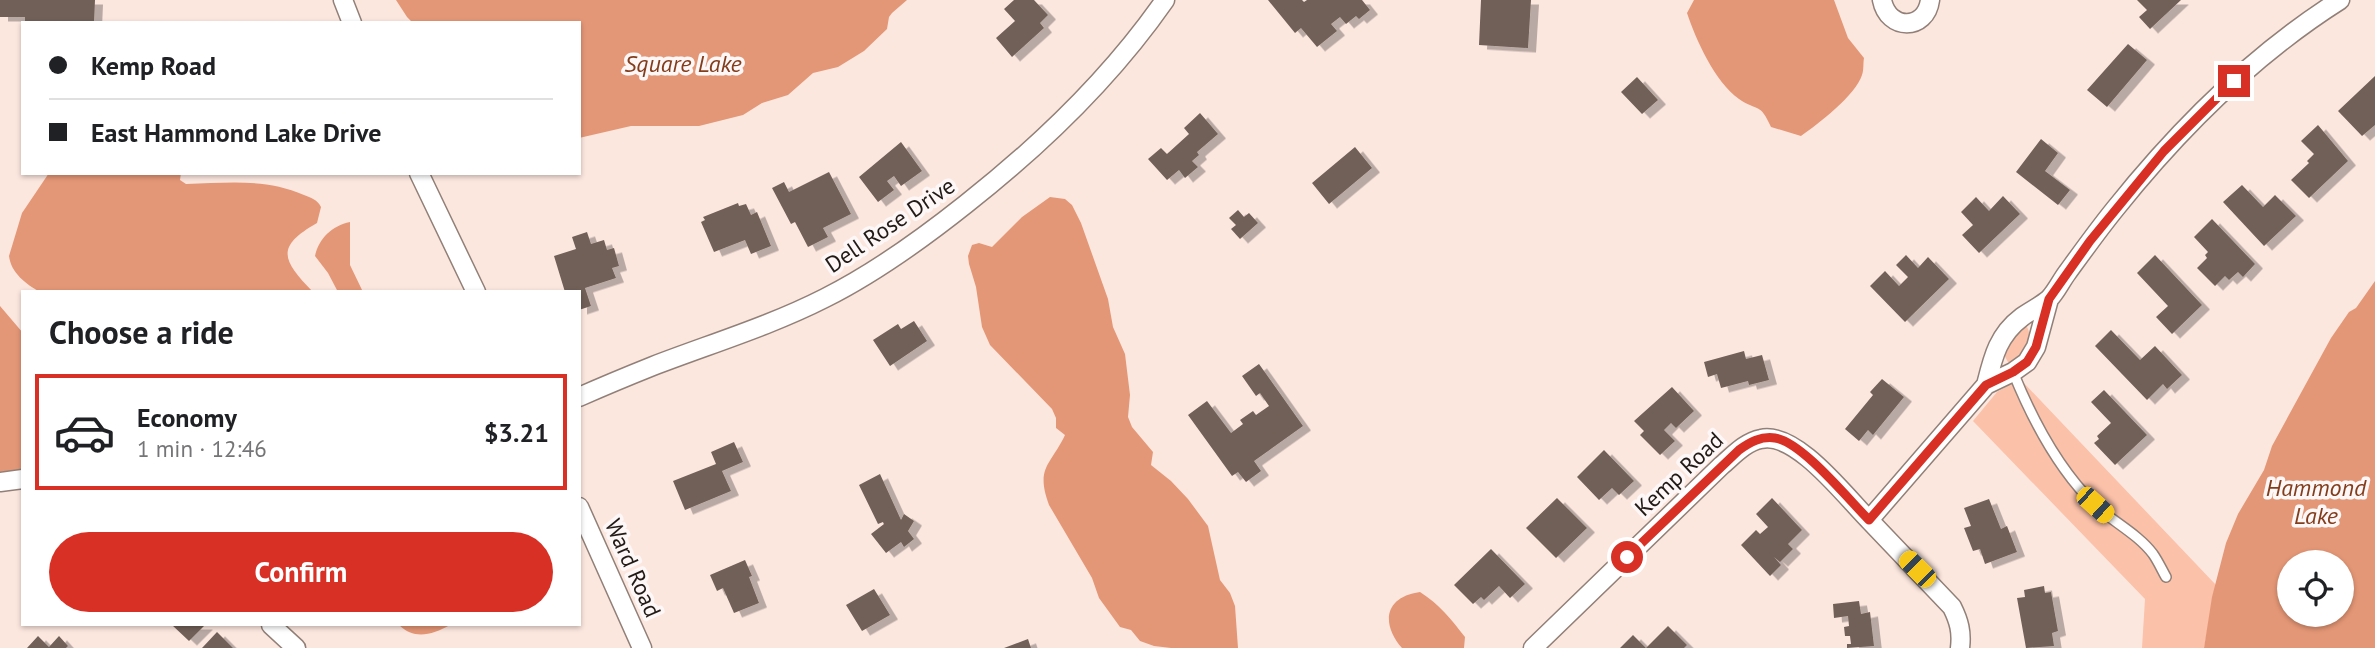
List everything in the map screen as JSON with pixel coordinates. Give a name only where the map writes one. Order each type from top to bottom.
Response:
[{"type":"street","points":[[342,0],[351,21]]},
{"type":"street","name":"Dell Rose Drive","points":[[581,396],[653,366],[747,333],[824,299],[907,249],[989,186],[1068,117],[1125,52],[1164,0]]},
{"type":"street","points":[[1882,0],[1889,16],[1909,23],[1923,17],[1930,0]]},
{"type":"street","points":[[1986,385],[1993,355],[2003,335],[2022,317],[2049,299],[2113,211],[2204,109],[2273,48],[2340,0]]},
{"type":"street","points":[[420,175],[475,290]]},
{"type":"street","points":[[1869,520],[1986,385],[2027,362],[2036,347],[2049,299]]},
{"type":"street","name":"Kemp Road","points":[[1533,648],[1730,458],[1750,443],[1773,438],[1794,446],[1952,607],[1959,620],[1960,648]]},
{"type":"street","points":[[0,482],[21,480]]},
{"type":"street","name":"Ward Road","points":[[581,511],[642,648]]},
{"type":"street","points":[[272,626],[296,648]]},
{"type":"lane","points":[[2013,372],[2041,432],[2068,471],[2095,505],[2152,552],[2166,578]]},
{"type":"shaded area","name":"Square Lake","points":[[396,0],[907,0],[889,17],[887,29],[864,51],[838,67],[813,73],[788,95],[762,103],[743,115],[699,126],[631,126],[581,138],[581,21],[411,21]]},
{"type":"shaded area","points":[[1694,0],[1834,0],[1848,38],[1864,58],[1863,73],[1836,109],[1801,136],[1771,127],[1761,111],[1730,92],[1714,71],[1687,13]]},
{"type":"shaded area","points":[[48,175],[181,175],[180,180],[186,184],[275,186],[311,198],[321,207],[317,223],[294,239],[288,255],[295,271],[311,290],[37,290],[16,273],[10,262],[9,256],[22,213]]},
{"type":"shaded area","points":[[1050,197],[1065,199],[1072,205],[1081,223],[1108,299],[1113,327],[1125,354],[1130,395],[1128,417],[1132,427],[1153,452],[1151,465],[1188,499],[1208,526],[1220,580],[1230,593],[1235,606],[1238,648],[1154,646],[1140,641],[1131,630],[1120,627],[1099,598],[1092,578],[1049,505],[1044,474],[1065,435],[1056,428],[1052,409],[990,345],[982,327],[968,256],[972,245],[979,243],[992,247],[1022,217]]},
{"type":"shaded area","points":[[350,222],[350,265],[362,290],[337,290],[315,256],[327,234]]},
{"type":"shaded area","name":"Hammond Lake","points":[[2375,281],[2375,648],[2204,648],[2212,597],[2226,543],[2238,514],[2264,470],[2272,446],[2331,338],[2349,312],[2356,308]]},
{"type":"shaded area","points":[[0,306],[21,331],[21,470],[0,472]]},
{"type":"shaded area","points":[[2024,326],[2029,332],[2029,343],[2012,364],[2004,355]]},
{"type":"shaded area","points":[[2020,379],[2216,585],[2204,648],[2142,648],[2145,599],[1973,421],[1997,392]]},
{"type":"shaded area","points":[[1420,592],[1439,607],[1460,630],[1465,637],[1464,648],[1402,648],[1391,630],[1390,613],[1399,599]]},
{"type":"shaded area","points":[[400,626],[448,626],[423,634],[405,630]]},
{"type":"building","points":[[0,0],[95,0],[94,21],[25,21],[25,17],[0,17]]},
{"type":"building","points":[[1014,0],[1034,0],[1048,15],[1040,23],[1044,28],[1012,57],[996,38],[1015,21],[1004,9]]},
{"type":"building","points":[[1268,0],[1362,0],[1370,10],[1359,19],[1356,16],[1346,24],[1340,17],[1331,24],[1337,31],[1317,47],[1301,28],[1295,33]]},
{"type":"building","points":[[1481,0],[1531,0],[1528,48],[1479,45]]},
{"type":"building","points":[[2137,0],[2181,0],[2150,29],[2139,17],[2147,10]]},
{"type":"building","points":[[2128,44],[2147,60],[2107,107],[2087,90]]},
{"type":"building","points":[[2375,76],[2375,125],[2362,136],[2338,111]]},
{"type":"building","points":[[1637,77],[1658,100],[1642,114],[1621,92]]},
{"type":"building","points":[[1200,113],[1218,134],[1197,152],[1199,155],[1192,161],[1198,167],[1185,178],[1179,170],[1167,180],[1148,159],[1161,148],[1167,154],[1189,134],[1184,128]]},
{"type":"building","points":[[2318,125],[2348,161],[2309,198],[2291,180],[2309,163],[2307,161],[2314,154],[2301,141]]},
{"type":"building","points":[[2041,139],[2058,153],[2045,171],[2070,190],[2058,205],[2016,172]]},
{"type":"building","points":[[901,142],[922,171],[901,186],[894,176],[887,181],[894,190],[878,202],[859,177]]},
{"type":"building","points":[[1355,147],[1372,168],[1329,204],[1312,183]]},
{"type":"building","points":[[829,172],[851,214],[823,228],[828,237],[808,247],[795,222],[791,224],[772,188],[784,182],[789,192]]},
{"type":"building","points":[[2242,185],[2263,207],[2275,195],[2296,216],[2264,246],[2223,202]]},
{"type":"building","points":[[2003,196],[2020,214],[1979,253],[1962,235],[1973,225],[1961,212],[1976,197],[1989,211]]},
{"type":"building","points":[[738,203],[739,206],[746,204],[751,215],[757,212],[771,246],[751,254],[745,240],[714,252],[701,222],[705,220],[703,217]]},
{"type":"building","points":[[1238,210],[1244,217],[1249,213],[1258,223],[1240,239],[1231,229],[1236,225],[1229,218]]},
{"type":"building","points":[[2212,219],[2255,264],[2243,277],[2238,272],[2229,280],[2225,276],[2215,286],[2197,268],[2207,258],[2205,255],[2208,252],[2194,237]]},
{"type":"building","points":[[587,232],[591,244],[604,240],[607,250],[614,248],[619,266],[612,268],[616,278],[585,288],[591,306],[581,309],[581,290],[564,290],[554,256],[576,249],[572,237]]},
{"type":"building","points":[[1906,255],[1918,268],[1928,257],[1949,279],[1905,322],[1870,286],[1885,271],[1899,286],[1908,277],[1896,265]]},
{"type":"building","points":[[2155,255],[2202,305],[2172,334],[2156,317],[2168,306],[2137,273]]},
{"type":"building","points":[[914,321],[927,341],[890,366],[873,340],[898,324],[901,329]]},
{"type":"building","points":[[2111,330],[2140,360],[2155,346],[2182,375],[2167,389],[2163,384],[2147,400],[2095,346]]},
{"type":"building","points":[[1744,351],[1746,359],[1762,355],[1769,380],[1749,385],[1748,381],[1721,388],[1717,374],[1708,377],[1704,362]]},
{"type":"building","points":[[1259,364],[1303,426],[1254,461],[1261,471],[1246,482],[1238,472],[1232,476],[1188,415],[1207,401],[1231,433],[1243,424],[1240,420],[1253,411],[1256,415],[1269,406],[1260,393],[1256,396],[1242,376]]},
{"type":"building","points":[[1882,379],[1904,397],[1873,435],[1868,430],[1859,441],[1845,429],[1873,395],[1870,392]]},
{"type":"building","points":[[1672,387],[1694,411],[1676,428],[1671,423],[1664,430],[1675,441],[1660,455],[1640,435],[1644,431],[1634,421]]},
{"type":"building","points":[[2104,390],[2147,435],[2115,465],[2094,443],[2099,439],[2097,436],[2111,423],[2091,402]]},
{"type":"building","points":[[734,442],[743,462],[722,471],[731,491],[685,510],[673,481],[716,464],[711,452]]},
{"type":"building","points":[[1604,450],[1634,481],[1619,495],[1612,488],[1599,500],[1577,477]]},
{"type":"building","points":[[880,474],[901,520],[904,514],[914,521],[908,531],[914,539],[904,547],[901,542],[886,553],[871,534],[884,524],[878,524],[859,485]]},
{"type":"building","points":[[1557,498],[1587,528],[1556,558],[1526,528]]},
{"type":"building","points":[[1772,498],[1802,530],[1788,544],[1793,549],[1780,562],[1774,557],[1781,565],[1770,576],[1741,545],[1756,530],[1760,534],[1768,527],[1756,514]]},
{"type":"building","points":[[1989,499],[2001,529],[2007,526],[2017,552],[1985,564],[1980,549],[1973,551],[1964,528],[1971,526],[1964,508]]},
{"type":"building","points":[[1491,549],[1525,584],[1510,598],[1499,586],[1484,600],[1481,597],[1473,604],[1454,585]]},
{"type":"building","points":[[745,560],[759,603],[734,613],[723,588],[717,591],[710,575]]},
{"type":"building","points":[[2044,586],[2045,593],[2051,592],[2058,631],[2052,633],[2054,646],[2026,648],[2017,598],[2025,597],[2024,590]]},
{"type":"building","points":[[874,589],[890,615],[862,631],[846,605]]},
{"type":"building","points":[[1859,601],[1861,614],[1870,612],[1874,646],[1847,648],[1847,644],[1851,644],[1850,636],[1845,636],[1844,627],[1849,626],[1848,616],[1834,618],[1833,604]]},
{"type":"building","points":[[173,626],[204,626],[189,641]]},
{"type":"building","points":[[1668,626],[1687,645],[1684,648],[1646,648]]},
{"type":"building","points":[[217,632],[233,648],[202,648]]},
{"type":"building","points":[[1633,635],[1646,648],[1620,648]]},
{"type":"building","points":[[38,636],[49,647],[59,636],[68,646],[66,648],[27,648]]},
{"type":"building","points":[[1028,639],[1031,648],[1004,648]]},
{"type":"route","points":[[1627,557],[1739,450],[1760,439],[1783,440],[1804,453],[1869,520],[1986,385],[2027,362],[2036,347],[2049,299],[2090,241],[2137,181],[2234,81]]}]
